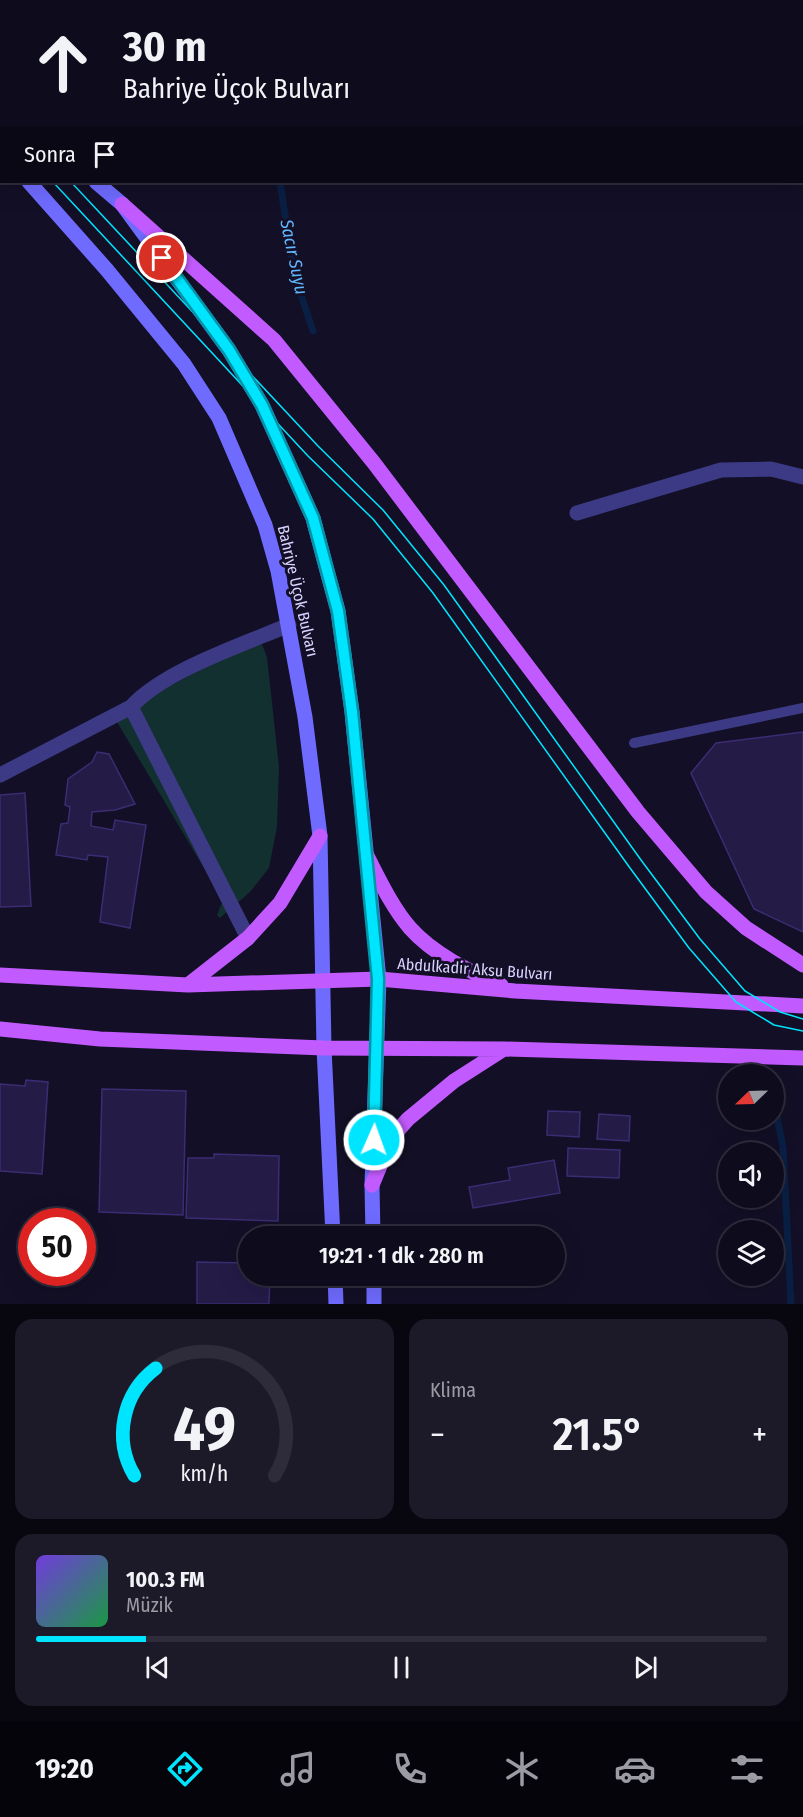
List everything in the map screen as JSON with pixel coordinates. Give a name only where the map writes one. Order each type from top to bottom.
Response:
[{"type":"main road","name":"Bahriye Üçok Bulvarı","points":[[30,183],[107,270],[184,364],[219,418],[265,525],[278,571],[289,625],[305,717],[320,836],[324,1048],[333,1226]]},
{"type":"main road","name":"Bahriye Üçok Bulvarı","points":[[97,183],[122,204],[229,350],[257,396],[313,518],[338,611],[352,712],[378,979],[373,1226]]},
{"type":"main road","points":[[122,204],[274,340],[381,471],[638,812],[706,892],[746,928],[803,965]]},
{"type":"main road","points":[[188,985],[248,938],[280,903],[320,836]]},
{"type":"main road","points":[[367,856],[390,900],[411,929],[431,948],[468,971],[515,991]]},
{"type":"main road","name":"Abdulkadir Aksu Bulvarı","points":[[0,975],[188,985],[378,979],[515,991],[803,1006]]},
{"type":"main road","points":[[0,1029],[100,1039],[324,1048],[505,1049],[803,1058]]},
{"type":"main road","points":[[372,1185],[392,1137],[408,1119],[454,1081],[505,1049]]},
{"type":"main road","points":[[335,1286],[336,1304]]},
{"type":"main road","points":[[374,1286],[374,1304]]},
{"type":"street","points":[[577,513],[721,470],[771,469],[803,477]]},
{"type":"street","points":[[0,775],[131,707],[141,696],[190,667],[289,625]]},
{"type":"street","points":[[131,707],[248,938]]},
{"type":"lane","points":[[634,743],[803,708]]},
{"type":"green space","points":[[259,637],[267,657],[279,767],[277,827],[269,868],[250,892],[220,918],[217,915],[223,900],[114,717]]},
{"type":"building","points":[[803,732],[803,932],[754,909],[691,773],[716,743]]},
{"type":"building","points":[[97,752],[109,754],[135,804],[115,810],[92,812],[91,826],[113,830],[115,820],[146,825],[130,928],[100,922],[108,857],[88,855],[87,860],[56,855],[61,824],[68,823],[70,807],[65,805],[68,779],[92,762]]},
{"type":"building","points":[[25,793],[31,906],[0,907],[0,795]]},
{"type":"building","points":[[26,1080],[48,1082],[42,1174],[0,1171],[0,1084],[25,1086]]},
{"type":"building","points":[[102,1089],[186,1091],[183,1215],[99,1212]]},
{"type":"building","points":[[548,1111],[580,1112],[579,1137],[547,1135]]},
{"type":"building","points":[[599,1114],[630,1116],[629,1141],[597,1139]]},
{"type":"building","points":[[568,1148],[620,1150],[619,1178],[567,1176]]},
{"type":"building","points":[[214,1154],[279,1156],[278,1221],[186,1218],[188,1158],[214,1158]]},
{"type":"building","points":[[554,1160],[560,1193],[473,1208],[469,1187],[510,1180],[508,1168]]},
{"type":"building","points":[[197,1262],[238,1263],[238,1286],[270,1286],[269,1304],[197,1304]]},
{"type":"waterway","name":"Sacır Suyu","points":[[280,183],[294,274],[313,331]]},
{"type":"waterway","points":[[780,1130],[783,1147],[791,1304]]},
{"type":"tram line","points":[[54,183],[308,456],[373,519],[433,593],[689,948],[736,1002],[774,1025],[803,1031]]},
{"type":"tram line","points":[[72,183],[318,446],[383,510],[444,585],[700,939],[745,991],[780,1012],[803,1019]]},
{"type":"route","points":[[162,258],[229,350],[262,405],[313,518],[338,611],[352,712],[378,979],[374,1140]]}]
